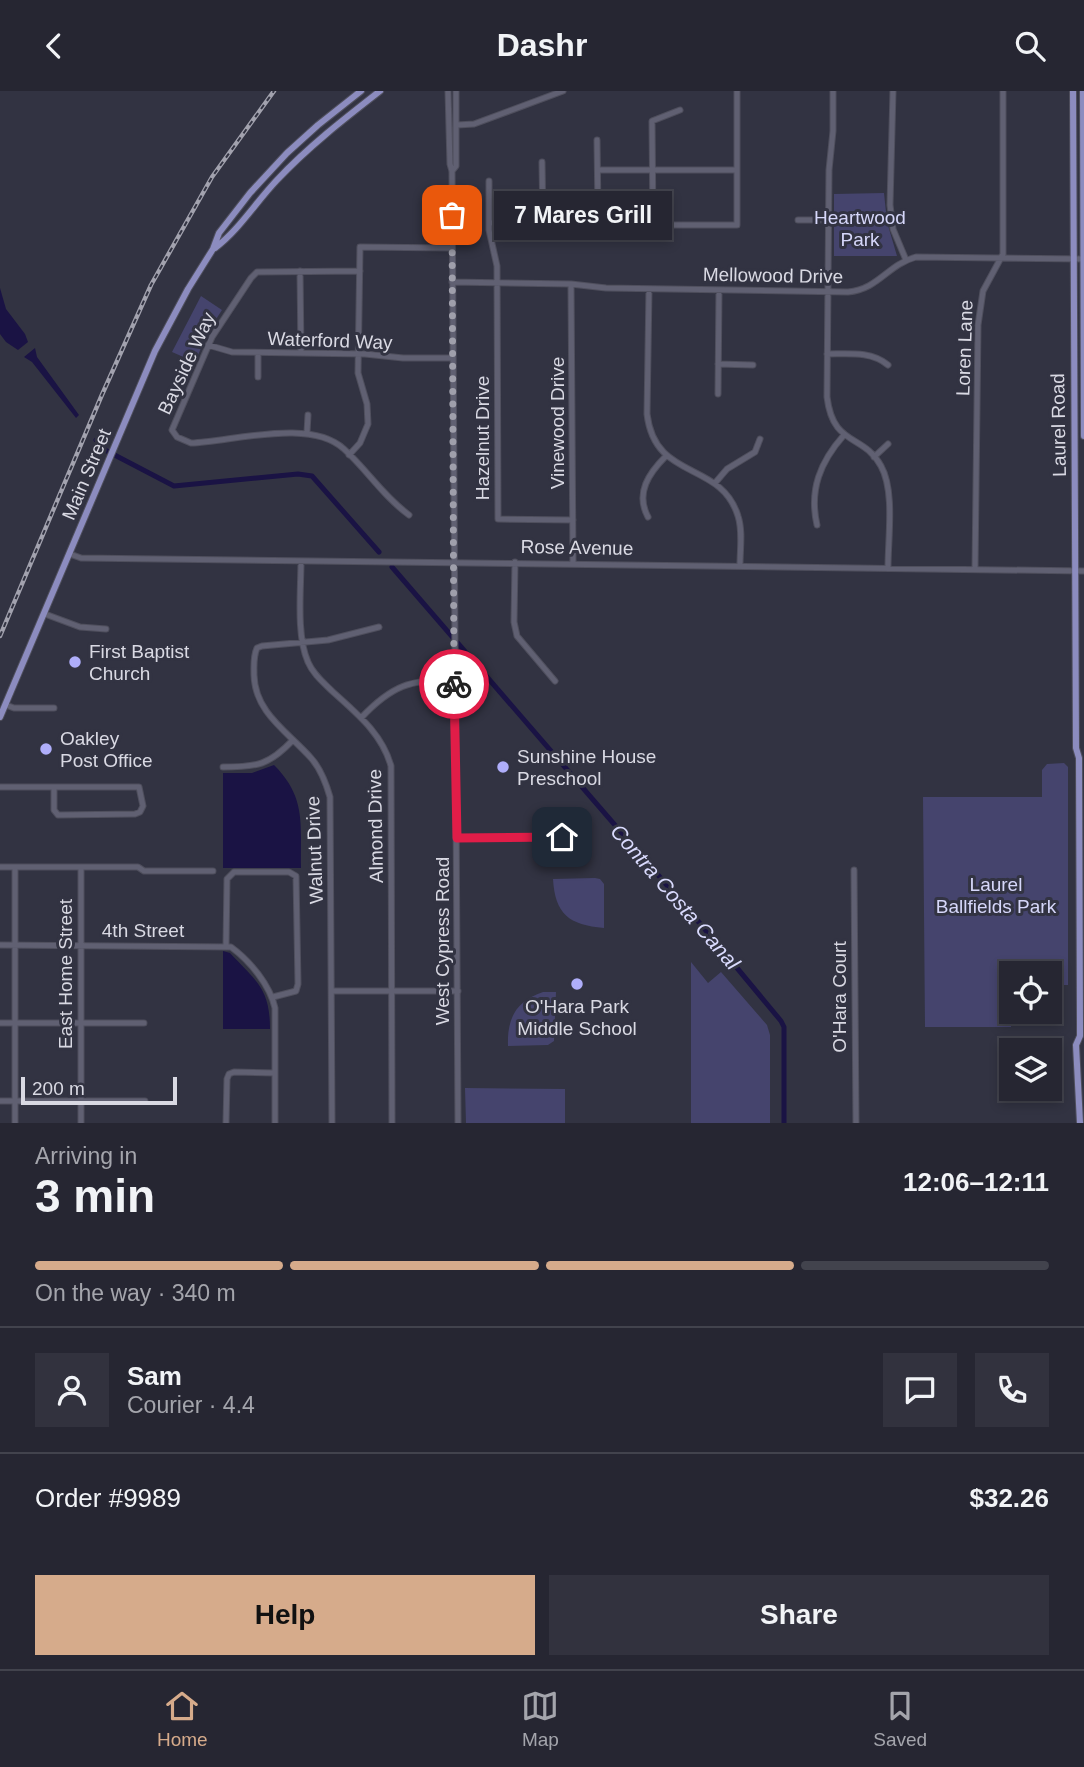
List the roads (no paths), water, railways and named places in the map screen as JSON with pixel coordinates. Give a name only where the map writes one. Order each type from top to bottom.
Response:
[{"type":"main road","name":"Main Street","points":[[0,717],[161,338],[223,227],[277,163],[318,125],[361,91]]},
{"type":"main road","name":"Main Street","points":[[213,249],[226,240],[282,175],[336,125],[380,91]]},
{"type":"main road","name":"Laurel Road","points":[[1073,91],[1076,748],[1081,758],[1082,1040],[1076,1045],[1080,1123]]},
{"type":"main road","name":"Laurel Road","points":[[1083,91],[1084,436]]},
{"type":"main road","points":[[1073,349],[1080,351],[1084,372]]},
{"type":"main road","points":[[1081,758],[1084,751]]},
{"type":"street","name":"West Cypress Road","points":[[448,91],[452,171],[458,1123]]},
{"type":"street","name":"West Cypress Road","points":[[452,171],[456,166],[456,91]]},
{"type":"street","points":[[457,125],[474,124],[563,91]]},
{"type":"street","points":[[680,110],[652,121],[653,225],[737,225],[737,91]]},
{"type":"street","points":[[833,91],[828,408],[844,435],[864,447],[886,476],[888,567]]},
{"type":"street","points":[[893,91],[890,205],[893,229],[906,260],[922,257],[1084,259]]},
{"type":"street","name":"Loren Lane","points":[[975,569],[979,303],[1002,258],[1003,91]]},
{"type":"street","points":[[489,223],[595,220],[598,212],[597,139]]},
{"type":"street","points":[[1073,157],[1084,157]]},
{"type":"street","points":[[542,162],[542,222]]},
{"type":"street","points":[[597,170],[737,170]]},
{"type":"street","points":[[489,181],[490,240],[497,266],[497,283]]},
{"type":"street","points":[[798,220],[829,220]]},
{"type":"street","points":[[349,455],[360,443],[368,424],[367,404],[358,373],[360,247],[452,248]]},
{"type":"street","name":"Mellowood Drive","points":[[452,282],[571,283],[606,288],[649,289],[859,291],[869,288],[893,267],[906,260]]},
{"type":"street","points":[[300,271],[301,353]]},
{"type":"street","name":"Bayside Way","points":[[359,271],[257,272],[218,324],[172,430],[177,437],[191,443],[307,432],[337,443],[390,501],[409,515]]},
{"type":"street","name":"Hazelnut Drive","points":[[497,283],[498,519],[573,520]]},
{"type":"street","name":"Vinewood Drive","points":[[571,283],[573,563]]},
{"type":"street","points":[[649,289],[647,414],[651,435],[666,456],[715,483],[732,501],[738,516],[740,565]]},
{"type":"street","points":[[718,394],[719,290]]},
{"type":"street","name":"Waterford Way","points":[[208,345],[223,351],[258,353],[452,358]]},
{"type":"street","points":[[258,353],[258,377]]},
{"type":"street","points":[[827,354],[867,354],[879,357],[888,365]]},
{"type":"street","points":[[718,364],[753,365]]},
{"type":"street","points":[[307,432],[308,415]]},
{"type":"street","points":[[817,526],[813,502],[817,480],[831,451],[844,435]]},
{"type":"street","points":[[715,483],[727,469],[755,452],[760,439]]},
{"type":"street","points":[[874,457],[888,444]]},
{"type":"street","points":[[649,517],[644,510],[644,486],[649,473],[666,456]]},
{"type":"street","name":"Rose Avenue","points":[[70,554],[81,558],[1084,571]]},
{"type":"street","name":"Almond Drive","points":[[301,561],[303,643],[308,661],[319,679],[361,718],[382,742],[388,754],[392,778],[392,1123]]},
{"type":"street","points":[[514,562],[514,622],[517,636],[555,681]]},
{"type":"street","points":[[45,614],[80,627],[106,629]]},
{"type":"street","points":[[303,643],[340,638],[379,627]]},
{"type":"street","name":"Walnut Drive","points":[[303,643],[257,648],[254,684],[259,702],[313,759],[327,785],[330,797],[332,1123]]},
{"type":"street","points":[[361,718],[384,695],[405,684],[454,679]]},
{"type":"street","points":[[6,705],[14,708],[54,708]]},
{"type":"street","points":[[223,767],[265,763],[293,740]]},
{"type":"street","points":[[0,787],[54,787],[139,787],[143,806],[141,812],[135,814],[58,815],[54,810],[54,787]]},
{"type":"street","points":[[457,838],[562,837]]},
{"type":"street","points":[[0,867],[138,867],[144,870],[214,871]]},
{"type":"street","points":[[15,867],[15,1123]]},
{"type":"street","name":"East Home Street","points":[[81,868],[81,1123]]},
{"type":"street","name":"O'Hara Court","points":[[854,870],[856,1123]]},
{"type":"street","points":[[273,997],[296,991],[298,984],[296,876],[282,872],[234,872],[227,880],[226,946],[236,951],[268,986],[273,997],[275,1123]]},
{"type":"street","name":"4th Street","points":[[0,945],[226,946]]},
{"type":"street","points":[[332,991],[458,991]]},
{"type":"street","points":[[0,1023],[144,1023]]},
{"type":"street","points":[[226,1123],[229,1075],[275,1073]]},
{"type":"street","points":[[0,1101],[145,1101]]},
{"type":"waterway","name":"Contra Costa Canal","points":[[96,440],[105,450],[174,486],[298,474],[312,476],[379,552]]},
{"type":"waterway","name":"Contra Costa Canal","points":[[392,567],[781,1021],[784,1027],[784,1123]]},
{"type":"railway","points":[[0,636],[151,285],[212,177],[274,91]]},
{"type":"place","name":"7 Mares Grill","points":[[452,215]]},
{"type":"place","name":"First Baptist Church","points":[[75,662]]},
{"type":"place","name":"Oakley Post Office","points":[[46,749]]},
{"type":"place","name":"Sunshine House Preschool","points":[[503,767]]},
{"type":"place","name":"O'Hara Park Middle School","points":[[577,984]]},
{"type":"park label","name":"Heartwood Park","points":[[860,228]]},
{"type":"park label","name":"Laurel Ballfields Park","points":[[996,895]]}]
